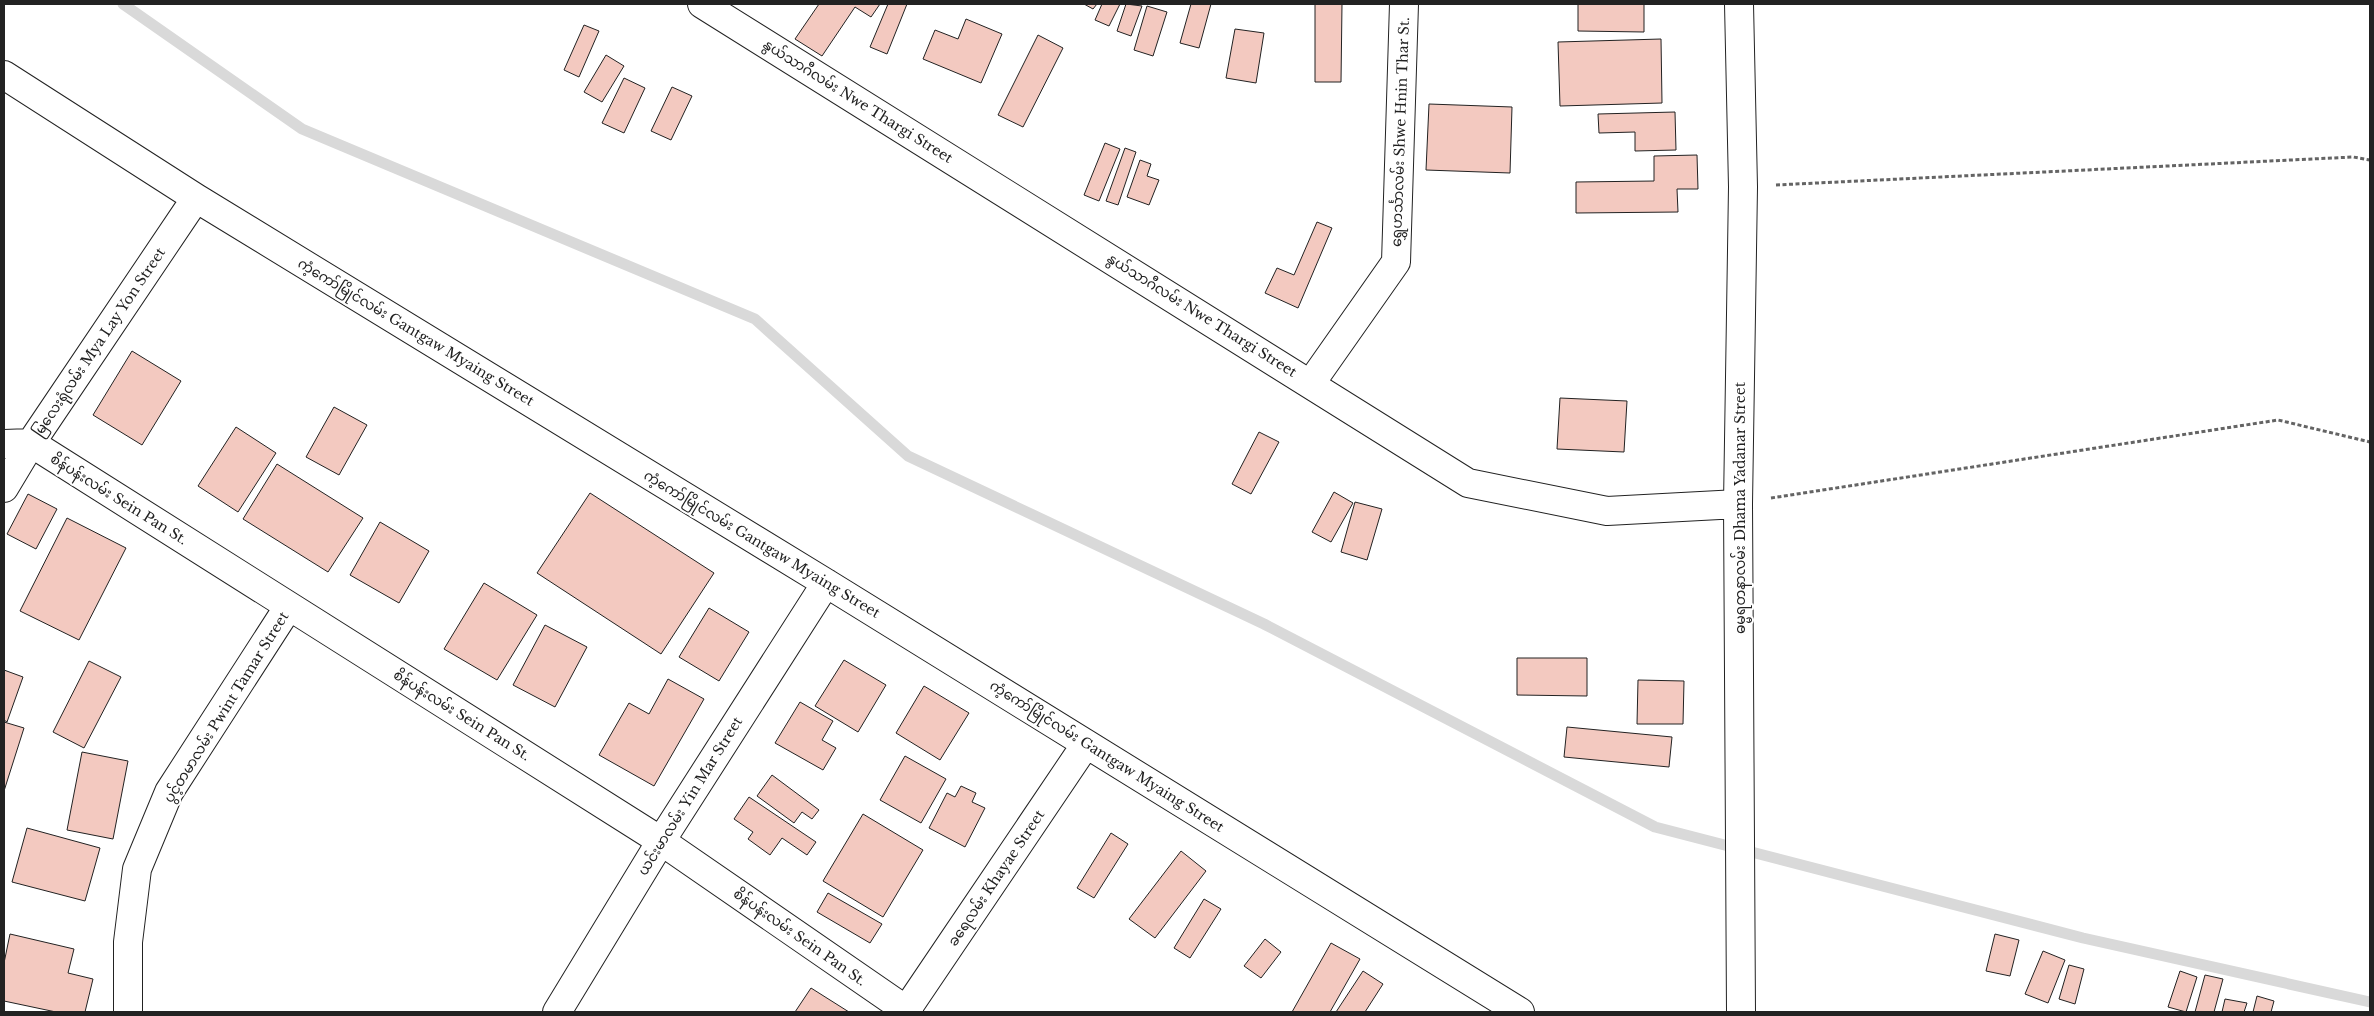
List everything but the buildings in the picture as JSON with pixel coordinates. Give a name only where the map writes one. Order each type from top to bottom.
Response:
[{"type":"street","name":"နွယ်သာဂီလမ်း Nwe Thargi Street","points":[[702,4],[1311,383],[1468,483],[1607,511],[1738,504]]},
{"type":"street","name":"ရွှေဟင်္သာလမ်း Shwe Hnin Thar St.","points":[[1311,383],[1396,262],[1404,4]]},
{"type":"street","name":"ဓမ္မရတနာလမ်း Dhama Yadanar Street","points":[[1739,4],[1743,187],[1738,504],[1741,1012]]},
{"type":"street","name":"ကံ့ကော်မြိုင်လမ်း Gantgaw Myaing Street","points":[[4,75],[196,198],[826,583],[1520,1012]]},
{"type":"street","name":"မြလေးရုံလမ်း Mya Lay Yon Street","points":[[4,488],[31,443],[196,198]]},
{"type":"street","points":[[4,444],[31,443]]},
{"type":"street","name":"စိန်ပန်းလမ်း Sein Pan St.","points":[[31,443],[661,841],[907,1012]]},
{"type":"street","name":"ယင်းမာလမ်း Yin Mar Street","points":[[557,1012],[661,841],[826,583]]},
{"type":"street","name":"ပွင့်တမာလမ်း Pwint Tamar Street","points":[[128,1012],[128,942],[137,869],[169,792],[289,606]]},
{"type":"street","name":"ခရေလမ်း Khayae Street","points":[[907,1012],[1086,744]]},
{"type":"path","points":[[1743,187],[2353,157],[2370,160]]},
{"type":"path","points":[[1738,504],[2278,420],[2370,442]]},
{"type":"waterway","points":[[123,4],[302,129],[755,319],[908,456],[1264,624],[1655,827],[2083,938],[2370,1002]]}]
